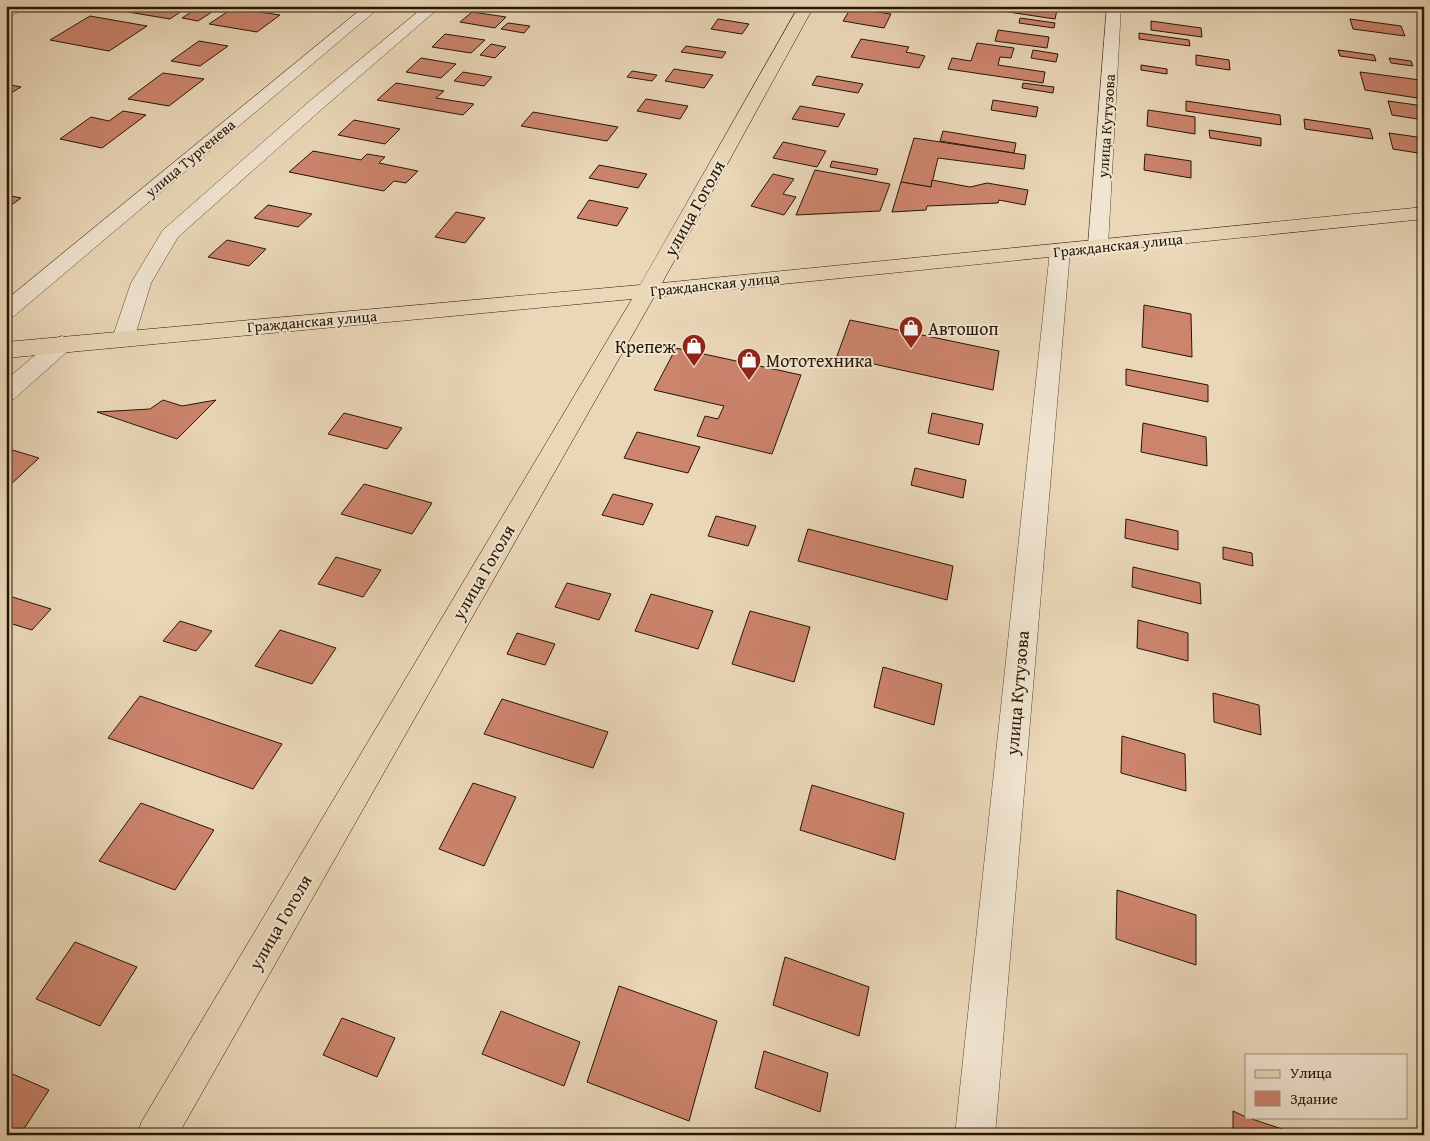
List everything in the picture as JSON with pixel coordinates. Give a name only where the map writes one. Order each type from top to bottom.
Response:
[{"type":"main road","name":"улица Гоголя","points":[[156,1135],[647,291],[807,6]]},
{"type":"main road","name":"Гражданская улица","points":[[6,350],[647,291],[1424,213]]},
{"type":"street","points":[[6,15],[22,6]]},
{"type":"street","name":"улица Тургенева","points":[[6,311],[374,6]]},
{"type":"street","points":[[122,339],[141,283],[170,234],[317,104],[434,6]]},
{"type":"street","name":"улица Кутузова","points":[[1098,246],[1114,6]]},
{"type":"street","name":"улица Кутузова","points":[[975,1135],[1060,251]]},
{"type":"street","points":[[6,393],[62,344]]},
{"type":"building","points":[[130,6],[189,6],[170,19],[122,11]]},
{"type":"building","points":[[200,6],[218,8],[198,21],[182,18]]},
{"type":"building","points":[[728,6],[755,6],[751,12],[726,9]]},
{"type":"building","points":[[968,6],[1028,6],[1057,10],[1055,19]]},
{"type":"building","points":[[1158,6],[1201,6],[1201,12]]},
{"type":"building","points":[[233,8],[280,15],[257,32],[209,24]]},
{"type":"building","points":[[851,8],[891,14],[884,28],[843,21]]},
{"type":"building","points":[[472,12],[506,17],[495,28],[460,22]]},
{"type":"building","points":[[90,16],[147,26],[109,51],[50,40]]},
{"type":"building","points":[[1020,18],[1055,23],[1054,28],[1019,23]]},
{"type":"building","points":[[718,19],[749,24],[742,34],[711,29]]},
{"type":"building","points":[[1350,19],[1401,26],[1405,36],[1353,29]]},
{"type":"building","points":[[1151,21],[1201,28],[1202,37],[1151,30]]},
{"type":"building","points":[[508,23],[530,26],[524,33],[501,29]]},
{"type":"building","points":[[998,30],[1049,37],[1047,48],[995,41]]},
{"type":"building","points":[[1139,33],[1189,40],[1190,46],[1139,39]]},
{"type":"building","points":[[445,34],[485,40],[471,53],[432,47]]},
{"type":"building","points":[[861,39],[909,47],[906,52],[925,56],[919,68],[851,57]]},
{"type":"building","points":[[199,41],[228,46],[200,66],[171,61]]},
{"type":"building","points":[[977,43],[1014,48],[1011,58],[1000,57],[998,65],[1045,72],[1043,83],[948,69],[952,58],[971,61]]},
{"type":"building","points":[[491,44],[506,47],[495,58],[480,55]]},
{"type":"building","points":[[686,46],[726,52],[722,58],[681,52]]},
{"type":"building","points":[[1033,50],[1058,54],[1056,62],[1031,58]]},
{"type":"building","points":[[1338,50],[1374,55],[1376,61],[1340,56]]},
{"type":"building","points":[[1196,55],[1229,60],[1230,70],[1196,65]]},
{"type":"building","points":[[421,58],[456,64],[441,78],[406,72]]},
{"type":"building","points":[[1389,58],[1411,61],[1413,66],[1391,63]]},
{"type":"building","points":[[1141,65],[1167,69],[1167,74],[1141,70]]},
{"type":"building","points":[[674,69],[713,75],[704,88],[665,81]]},
{"type":"building","points":[[632,71],[657,75],[652,81],[627,77]]},
{"type":"building","points":[[463,72],[492,77],[484,86],[454,81]]},
{"type":"building","points":[[1360,72],[1420,80],[1424,99],[1365,90]]},
{"type":"building","points":[[163,73],[204,79],[169,106],[128,99]]},
{"type":"building","points":[[817,76],[863,84],[858,93],[812,85]]},
{"type":"building","points":[[396,83],[444,91],[436,98],[474,104],[463,115],[377,100]]},
{"type":"building","points":[[1023,83],[1054,87],[1053,93],[1022,88]]},
{"type":"building","points":[[6,84],[21,87],[6,96]]},
{"type":"building","points":[[646,99],[688,106],[680,119],[637,111]]},
{"type":"building","points":[[993,100],[1038,107],[1036,117],[991,110]]},
{"type":"building","points":[[1186,101],[1280,115],[1281,125],[1186,111]]},
{"type":"building","points":[[1388,101],[1424,106],[1424,120],[1392,115]]},
{"type":"building","points":[[800,106],[845,114],[838,127],[792,119]]},
{"type":"building","points":[[1148,110],[1195,117],[1195,134],[1147,126]]},
{"type":"building","points":[[123,111],[146,115],[102,148],[60,139],[91,117],[109,121]]},
{"type":"building","points":[[533,112],[618,127],[607,141],[521,126]]},
{"type":"building","points":[[1304,119],[1370,129],[1373,139],[1305,129]]},
{"type":"building","points":[[354,120],[400,129],[385,144],[338,135]]},
{"type":"building","points":[[1209,130],[1261,138],[1261,146],[1210,138]]},
{"type":"building","points":[[943,131],[1016,143],[1014,153],[940,141]]},
{"type":"building","points":[[1389,133],[1424,138],[1424,154],[1393,149]]},
{"type":"building","points":[[914,138],[1026,155],[1024,169],[938,158],[931,187],[901,182]]},
{"type":"building","points":[[783,142],[826,151],[817,167],[773,158]]},
{"type":"building","points":[[313,151],[361,160],[367,154],[385,157],[379,163],[418,171],[406,183],[394,181],[384,191],[289,172]]},
{"type":"building","points":[[1145,154],[1191,161],[1191,178],[1144,170]]},
{"type":"building","points":[[832,161],[878,169],[876,175],[830,167]]},
{"type":"building","points":[[599,165],[647,174],[638,188],[589,178]]},
{"type":"building","points":[[815,170],[890,184],[880,211],[796,215]]},
{"type":"building","points":[[773,174],[794,179],[783,194],[796,197],[784,215],[751,206]]},
{"type":"building","points":[[932,180],[970,187],[987,183],[1028,190],[1025,205],[999,200],[998,203],[927,206],[926,210],[892,212],[901,182],[931,187]]},
{"type":"building","points":[[6,195],[21,198],[6,209]]},
{"type":"building","points":[[589,200],[628,208],[617,226],[577,218]]},
{"type":"building","points":[[268,205],[312,214],[298,227],[254,218]]},
{"type":"building","points":[[456,212],[485,218],[465,243],[435,237]]},
{"type":"building","points":[[227,240],[266,249],[249,266],[208,257]]},
{"type":"building","points":[[1144,305],[1191,314],[1192,357],[1142,347]]},
{"type":"building","points":[[850,320],[999,351],[993,390],[837,356]]},
{"type":"building","points":[[676,348],[801,375],[772,454],[697,436],[705,416],[718,419],[724,406],[654,390]]},
{"type":"building","points":[[1126,369],[1208,385],[1208,402],[1126,385]]},
{"type":"building","points":[[163,400],[182,406],[216,400],[177,439],[97,412],[150,409]]},
{"type":"building","points":[[344,413],[402,428],[387,449],[328,434]]},
{"type":"building","points":[[932,413],[983,424],[979,445],[928,433]]},
{"type":"building","points":[[1143,423],[1206,437],[1207,466],[1141,452]]},
{"type":"building","points":[[637,432],[700,447],[688,473],[624,458]]},
{"type":"building","points":[[6,448],[39,458],[9,486],[6,485]]},
{"type":"building","points":[[915,468],[966,480],[963,498],[911,485]]},
{"type":"building","points":[[364,484],[432,503],[412,534],[341,514]]},
{"type":"building","points":[[613,494],[653,504],[643,525],[602,515]]},
{"type":"building","points":[[716,516],[756,526],[748,546],[708,536]]},
{"type":"building","points":[[1126,519],[1178,531],[1178,550],[1125,538]]},
{"type":"building","points":[[808,529],[953,566],[947,600],[798,561]]},
{"type":"building","points":[[1223,547],[1252,553],[1253,566],[1223,559]]},
{"type":"building","points":[[336,557],[381,570],[363,597],[318,584]]},
{"type":"building","points":[[1133,567],[1200,583],[1201,604],[1132,587]]},
{"type":"building","points":[[567,583],[611,594],[599,620],[555,607]]},
{"type":"building","points":[[651,594],[713,611],[698,649],[635,631]]},
{"type":"building","points":[[6,595],[51,609],[32,630],[6,622]]},
{"type":"building","points":[[750,611],[810,627],[794,682],[732,664]]},
{"type":"building","points":[[1138,620],[1188,633],[1188,661],[1137,648]]},
{"type":"building","points":[[180,621],[212,631],[196,651],[163,641]]},
{"type":"building","points":[[280,630],[336,648],[312,684],[255,666]]},
{"type":"building","points":[[517,633],[555,644],[545,665],[507,654]]},
{"type":"building","points":[[883,667],[942,684],[934,725],[874,707]]},
{"type":"building","points":[[1213,693],[1259,705],[1261,735],[1214,722]]},
{"type":"building","points":[[140,696],[282,744],[253,789],[108,738]]},
{"type":"building","points":[[502,699],[608,732],[593,768],[484,734]]},
{"type":"building","points":[[1122,736],[1185,754],[1186,791],[1121,773]]},
{"type":"building","points":[[473,783],[516,797],[484,866],[439,849]]},
{"type":"building","points":[[812,785],[904,813],[895,860],[800,830]]},
{"type":"building","points":[[141,803],[214,830],[175,890],[99,861]]},
{"type":"building","points":[[1117,890],[1196,915],[1196,965],[1116,939]]},
{"type":"building","points":[[75,942],[137,967],[100,1026],[36,999]]},
{"type":"building","points":[[785,957],[869,987],[859,1036],[773,1005]]},
{"type":"building","points":[[619,986],[717,1021],[689,1121],[587,1082]]},
{"type":"building","points":[[501,1011],[580,1042],[564,1086],[482,1054]]},
{"type":"building","points":[[342,1018],[395,1038],[377,1077],[323,1055]]},
{"type":"building","points":[[764,1051],[828,1073],[820,1112],[755,1088]]},
{"type":"building","points":[[6,1071],[49,1090],[20,1135],[6,1135]]},
{"type":"building","points":[[1233,1111],[1245,1118],[1300,1135],[1233,1135]]},
{"type":"place","name":"Автошоп","points":[[911,349]]},
{"type":"place","name":"Крепеж","points":[[694,367]]},
{"type":"place","name":"Мототехника","points":[[749,381]]}]
